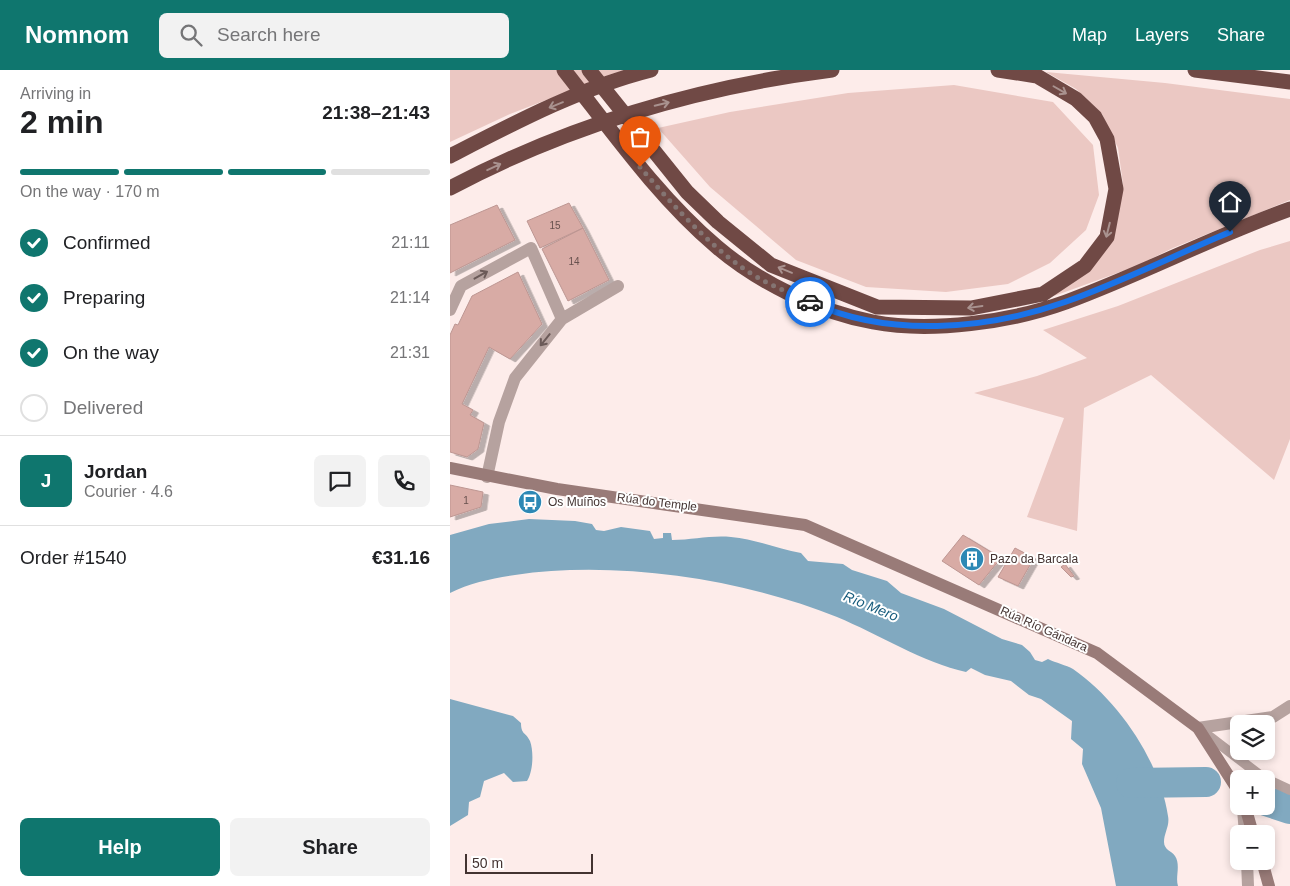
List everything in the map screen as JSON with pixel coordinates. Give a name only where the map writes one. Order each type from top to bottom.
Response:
[{"type":"highway","points":[[564,70],[640,167],[676,209],[711,241],[763,281],[814,304],[873,322],[937,326],[1000,319],[1056,305],[1290,209]]},
{"type":"highway","points":[[589,70],[687,192],[718,222],[771,265],[877,307],[971,308],[1043,294],[1085,266],[1107,236],[1116,189],[1106,139],[1095,117],[1076,99],[1037,76],[998,70]]},
{"type":"highway","points":[[450,156],[526,117],[621,78],[651,70]]},
{"type":"highway","points":[[450,188],[574,131],[650,107],[736,86],[832,70]]},
{"type":"highway","points":[[1195,70],[1290,82]]},
{"type":"main road","name":"Rúa do Temple","points":[[450,468],[487,477],[557,489],[805,525]]},
{"type":"main road","name":"Rúa Río Gándara","points":[[805,525],[1097,653],[1198,728],[1230,778]]},
{"type":"main road","points":[[1265,870],[1270,886]]},
{"type":"street","points":[[450,310],[462,286],[531,248],[562,319]]},
{"type":"street","points":[[487,477],[499,422],[515,378],[562,319],[618,286]]},
{"type":"street","points":[[1198,728],[1273,717],[1290,706]]},
{"type":"street","points":[[1247,870],[1248,886]]},
{"type":"lane","points":[[1198,728],[1254,770]]},
{"type":"lane","points":[[1275,783],[1290,790]]},
{"type":"shaded area","points":[[450,70],[624,70],[510,114],[450,142]]},
{"type":"shaded area","points":[[1046,72],[1165,83],[1290,99],[1290,200],[1173,248],[1134,267],[1054,296],[1117,223],[1123,184],[1118,148],[1102,114],[1076,89]]},
{"type":"shaded area","points":[[954,85],[1053,102],[1093,145],[1099,195],[1086,230],[1050,263],[1008,284],[946,292],[866,287],[796,260],[710,187],[658,128],[730,112],[848,93]]},
{"type":"shaded area","points":[[1290,241],[1290,439],[1274,480],[1151,375],[1084,408],[1077,531],[1027,517],[1064,418],[974,393],[1037,376],[1087,358],[1043,330],[1118,306],[1260,250]]},
{"type":"water","name":"Río Mero","points":[[529,519],[575,521],[592,524],[596,530],[604,531],[621,527],[650,531],[654,539],[663,538],[663,533],[671,533],[672,540],[716,537],[740,538],[801,553],[808,561],[843,564],[852,570],[887,581],[901,593],[944,609],[1002,639],[1022,645],[1035,660],[1042,662],[1048,659],[1073,669],[1106,697],[1121,715],[1146,753],[1163,795],[1168,820],[1164,845],[1174,854],[1177,860],[1178,886],[1116,886],[1101,808],[1082,764],[1083,749],[1071,739],[1072,721],[1041,699],[1029,695],[1011,681],[985,675],[971,668],[966,672],[950,668],[837,617],[800,604],[761,592],[679,576],[595,570],[554,571],[490,579],[465,586],[450,593],[450,535],[489,524]]},
{"type":"water","points":[[450,699],[513,716],[521,723],[523,732],[530,741],[532,767],[527,781],[513,782],[504,773],[484,781],[480,797],[469,802],[468,815],[450,826]]},
{"type":"building","points":[[569,203],[583,228],[540,248],[527,221]]},
{"type":"building","points":[[497,205],[515,240],[450,273],[450,225]]},
{"type":"building","points":[[583,228],[609,280],[568,301],[542,249]]},
{"type":"building","points":[[518,272],[542,324],[510,359],[489,347],[462,404],[473,410],[470,415],[484,423],[478,449],[467,457],[450,452],[450,335],[455,324],[458,325],[472,296]]},
{"type":"building","points":[[450,485],[483,492],[481,507],[450,517]]},
{"type":"building","name":"Pazo da Barcala","points":[[963,535],[1001,558],[979,585],[942,561]]},
{"type":"building","points":[[1015,548],[1034,558],[1018,586],[998,577]]},
{"type":"building","points":[[1065,564],[1074,576],[1071,577],[1061,567]]},
{"type":"waterway","points":[[1131,783],[1206,782]]},
{"type":"waterway","points":[[1275,804],[1290,809]]},
{"type":"way so far","points":[[640,167],[676,209],[718,248],[763,281],[810,302]]},
{"type":"place","name":"Os Muíños","points":[[530,502]]},
{"type":"place","name":"Pazo da Barcala","points":[[972,559]]},
{"type":"route","points":[[810,302],[873,322],[937,326],[1000,319],[1065,302],[1230,232]]}]
